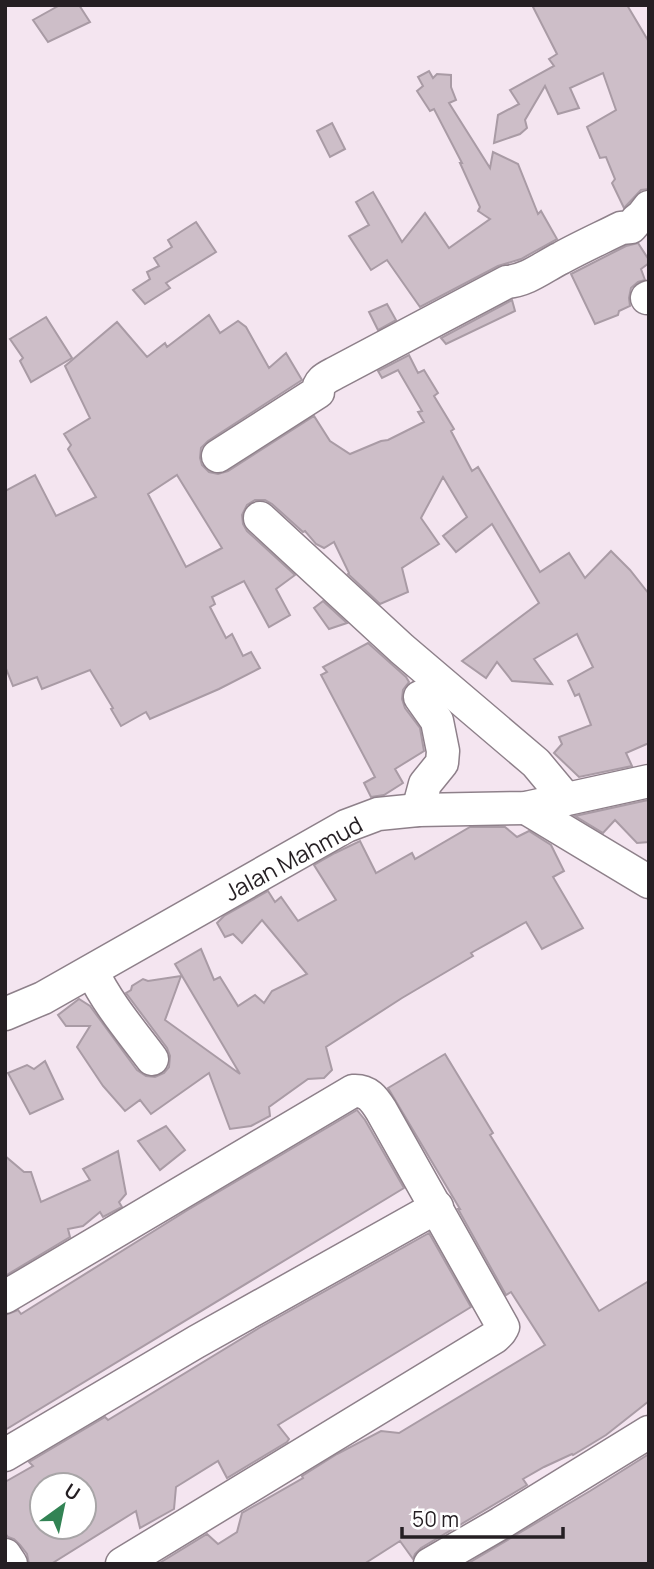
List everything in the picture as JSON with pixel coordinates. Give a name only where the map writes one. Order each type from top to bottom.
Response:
[{"type":"street","points":[[218,456],[318,392],[319,384],[330,376],[507,282],[520,281],[559,258],[621,228],[631,227],[649,207]]},
{"type":"street","points":[[260,518],[402,649],[536,763],[566,799]]},
{"type":"street","points":[[418,810],[425,784],[442,763],[443,751],[437,721],[420,697]]},
{"type":"street","name":"Jalan Mahmud","points":[[5,1014],[43,998],[355,822],[378,814],[418,810],[526,808],[649,781]]},
{"type":"street","points":[[526,808],[649,882]]},
{"type":"street","points":[[92,971],[98,985],[152,1059]]},
{"type":"street","points":[[5,1297],[353,1091],[362,1091],[377,1104],[503,1327],[500,1332],[121,1564]]},
{"type":"street","points":[[5,1455],[196,1342],[437,1207]]},
{"type":"street","points":[[430,1564],[649,1432]]},
{"type":"street","points":[[5,1555],[11,1564]]},
{"type":"building","points":[[60,5],[79,5],[90,22],[48,42],[33,20]]},
{"type":"building","points":[[532,5],[627,5],[649,42],[649,189],[641,190],[624,208],[612,183],[615,179],[606,157],[600,158],[587,127],[616,110],[603,73],[570,88],[579,108],[558,114],[545,86],[525,120],[527,128],[520,134],[494,143],[498,115],[519,104],[510,90],[554,66],[549,59],[557,54]]},
{"type":"building","points":[[429,71],[433,78],[437,74],[451,75],[451,87],[456,100],[449,103],[490,168],[493,152],[518,164],[538,214],[541,211],[557,239],[420,307],[387,260],[371,270],[349,236],[369,225],[356,202],[373,192],[402,242],[425,213],[449,248],[490,219],[478,211],[480,207],[462,163],[434,109],[430,111],[417,91],[423,86],[418,77]]},
{"type":"building","points":[[332,123],[345,149],[330,157],[317,131]]},
{"type":"building","points":[[196,222],[216,252],[166,283],[170,288],[145,304],[133,290],[150,279],[147,272],[159,266],[154,258],[172,247],[168,240]]},
{"type":"building","points":[[638,243],[649,260],[641,269],[645,280],[631,288],[630,306],[619,311],[618,315],[595,324],[571,274],[626,246]]},
{"type":"building","points":[[512,300],[515,311],[446,344],[441,338]]},
{"type":"building","points":[[387,304],[396,320],[378,330],[369,312]]},
{"type":"building","points":[[209,315],[220,333],[238,321],[246,327],[269,368],[286,353],[302,380],[201,448],[202,465],[209,472],[218,474],[228,471],[314,416],[330,441],[350,454],[388,440],[424,422],[418,412],[422,411],[398,370],[382,378],[378,371],[409,355],[418,373],[424,370],[438,393],[434,396],[454,429],[451,431],[472,471],[478,467],[540,572],[569,553],[585,578],[611,551],[649,594],[649,743],[626,753],[632,766],[579,777],[554,753],[562,744],[559,737],[591,725],[579,694],[575,696],[568,681],[593,667],[577,634],[534,659],[552,684],[512,681],[497,662],[486,678],[462,661],[539,603],[492,524],[456,552],[443,536],[467,517],[443,477],[421,518],[439,544],[402,568],[408,592],[380,604],[348,574],[334,542],[324,548],[316,544],[305,531],[265,500],[255,500],[247,505],[242,515],[247,531],[295,575],[276,589],[290,615],[269,627],[244,581],[212,597],[215,604],[210,607],[226,638],[232,634],[243,656],[251,652],[260,668],[219,689],[150,719],[146,712],[121,726],[90,670],[42,689],[37,677],[13,686],[5,666],[5,491],[35,475],[56,516],[96,497],[68,449],[71,445],[64,434],[90,418],[65,366],[117,322],[147,357],[165,343],[167,347]],"holes":[[[177,475],[222,548],[186,567],[148,494]]]},
{"type":"building","points":[[46,317],[72,358],[31,382],[20,361],[23,358],[10,339]]},
{"type":"building","points":[[323,601],[347,623],[329,629],[314,608]]},
{"type":"building","points":[[368,643],[409,682],[403,690],[402,699],[405,708],[420,728],[424,751],[395,769],[403,783],[384,795],[371,797],[364,783],[375,777],[321,675],[327,672],[323,667]]},
{"type":"building","points":[[648,800],[649,842],[637,843],[615,820],[603,833],[575,816]]},
{"type":"building","points":[[470,827],[505,827],[517,837],[529,831],[551,845],[564,871],[553,877],[583,928],[542,949],[526,922],[471,953],[473,956],[326,1047],[332,1070],[324,1078],[308,1079],[269,1107],[270,1116],[251,1126],[230,1129],[209,1073],[151,1114],[140,1100],[125,1111],[103,1086],[77,1047],[90,1026],[66,1026],[58,1015],[79,999],[90,1006],[137,1070],[146,1076],[155,1077],[169,1067],[170,1056],[167,1048],[126,993],[143,979],[148,981],[181,976],[165,1020],[240,1074],[175,964],[201,949],[214,980],[220,977],[238,1006],[255,995],[264,1003],[272,991],[307,974],[262,920],[242,943],[233,934],[225,937],[217,923],[224,916],[268,891],[275,902],[281,897],[298,921],[336,900],[314,865],[335,853],[360,841],[376,873],[412,853],[415,859]]},
{"type":"building","points":[[445,1054],[493,1133],[490,1135],[599,1311],[649,1281],[649,1401],[606,1435],[573,1455],[523,1479],[527,1485],[421,1548],[413,1559],[400,1541],[364,1564],[158,1564],[207,1534],[218,1544],[237,1532],[242,1513],[303,1478],[302,1476],[337,1454],[381,1431],[399,1433],[545,1345],[511,1292],[506,1295],[460,1209],[388,1088]]},
{"type":"building","points":[[45,1061],[63,1099],[30,1114],[8,1073],[27,1065],[34,1069]]},
{"type":"building","points":[[357,1110],[404,1188],[5,1430],[5,1315],[18,1310],[21,1314],[186,1211]]},
{"type":"building","points":[[166,1126],[185,1150],[160,1170],[138,1141]]},
{"type":"building","points":[[118,1151],[126,1194],[119,1202],[122,1207],[103,1217],[100,1212],[83,1226],[68,1229],[70,1237],[5,1276],[5,1156],[24,1172],[31,1172],[41,1202],[90,1180],[83,1169]]},
{"type":"building","points":[[429,1233],[471,1307],[278,1425],[289,1439],[287,1442],[227,1478],[218,1461],[176,1487],[174,1509],[140,1528],[136,1511],[98,1535],[98,1471],[28,1471],[28,1541],[88,1541],[51,1564],[29,1564],[27,1554],[5,1533],[5,1482],[33,1466],[29,1462],[105,1417],[108,1420],[259,1328]]},
{"type":"building","points":[[649,1454],[649,1564],[467,1564],[590,1491]]}]
